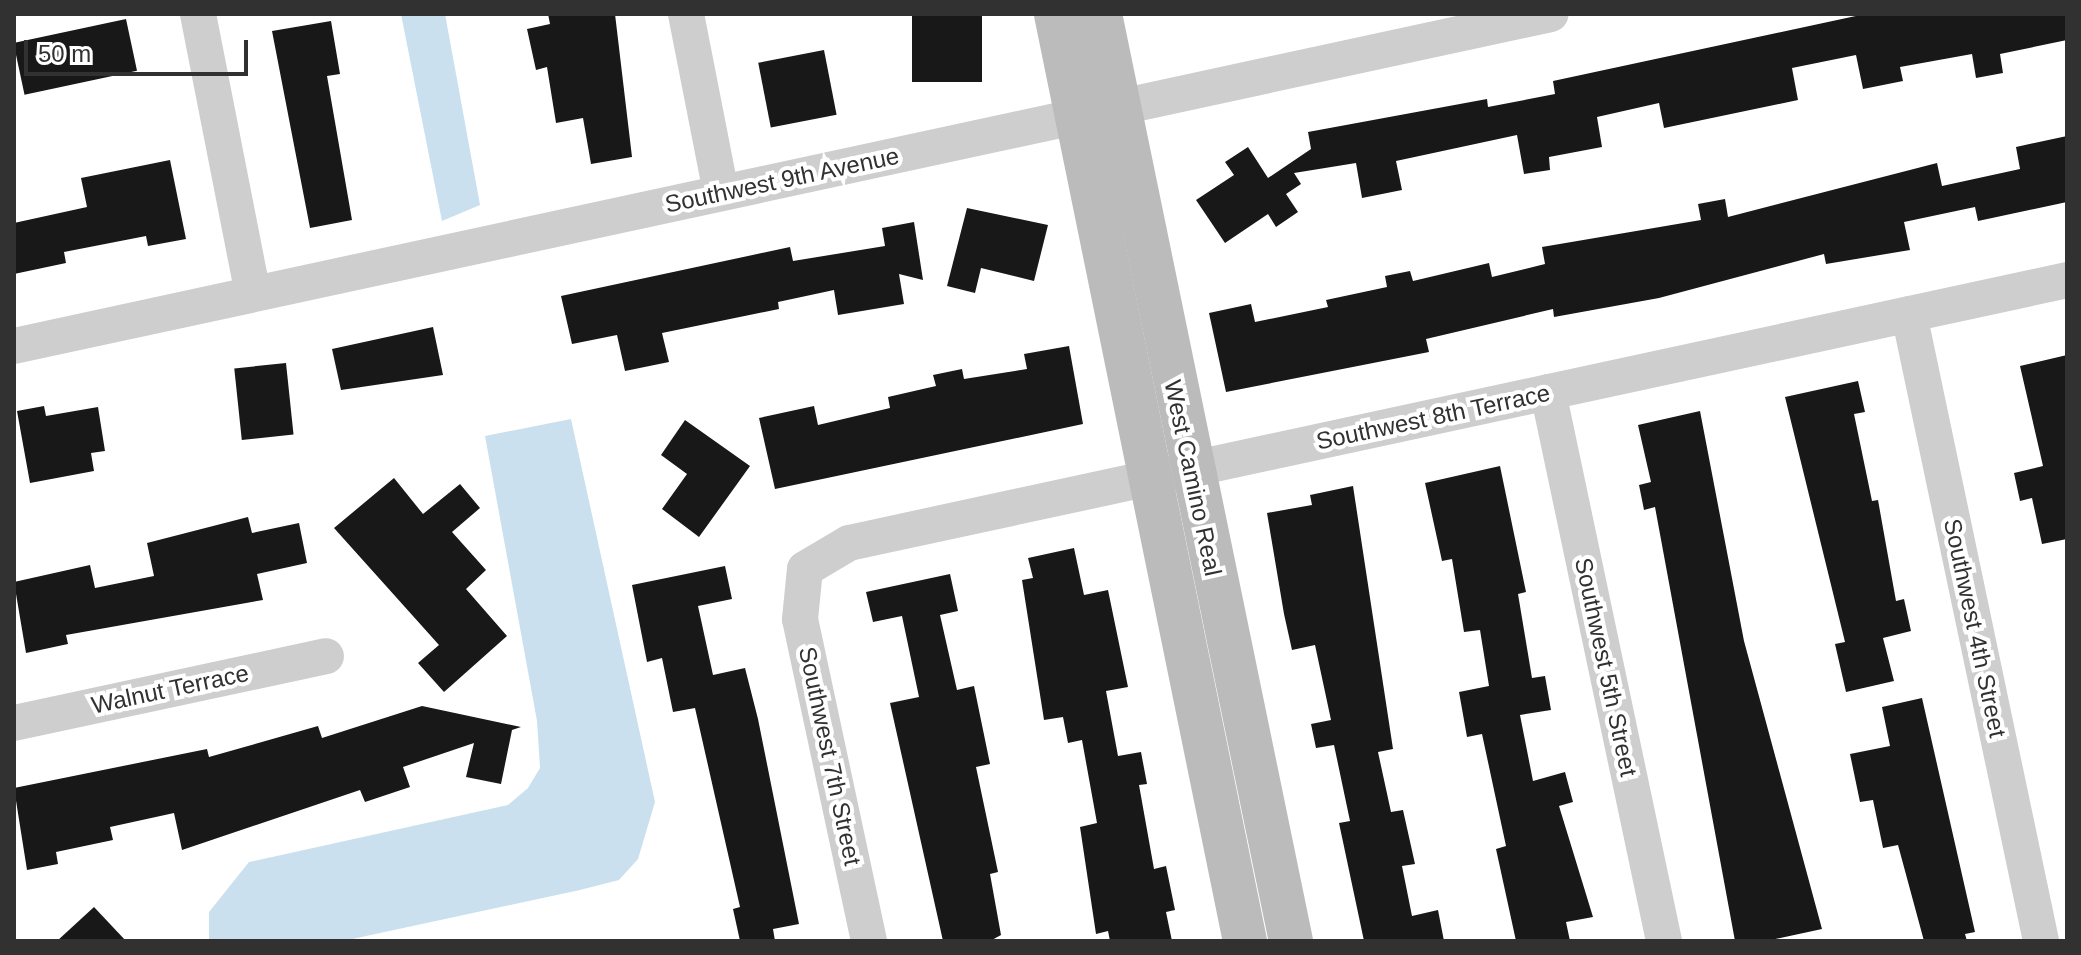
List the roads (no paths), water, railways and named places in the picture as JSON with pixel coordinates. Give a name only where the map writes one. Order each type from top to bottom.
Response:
[{"type":"street","points":[[198,14],[253,294]]},
{"type":"street","points":[[686,14],[721,193]]},
{"type":"street","name":"West Camino Real","points":[[1056,14],[1148,478],[1245,941]]},
{"type":"street","name":"West Camino Real","points":[[1100,14],[1191,469],[1291,941]]},
{"type":"street","name":"Southwest 9th Avenue","points":[[14,346],[1119,107],[1477,22],[1551,14]]},
{"type":"street","name":"Southwest 8th Terrace","points":[[805,569],[849,543],[2067,280]]},
{"type":"street","name":"Southwest 4th Street","points":[[1909,314],[2041,941]]},
{"type":"street","name":"Southwest 5th Street","points":[[1548,392],[1664,941]]},
{"type":"street","name":"Southwest 7th Street","points":[[805,569],[800,619],[869,941]]},
{"type":"street","name":"Walnut Terrace","points":[[14,723],[326,656]]},
{"type":"water","points":[[401,14],[445,14],[480,205],[442,221]]},
{"type":"water","points":[[571,419],[655,802],[638,859],[619,880],[343,941],[209,941],[209,912],[249,862],[508,805],[528,788],[540,768],[537,721],[485,436]]}]
